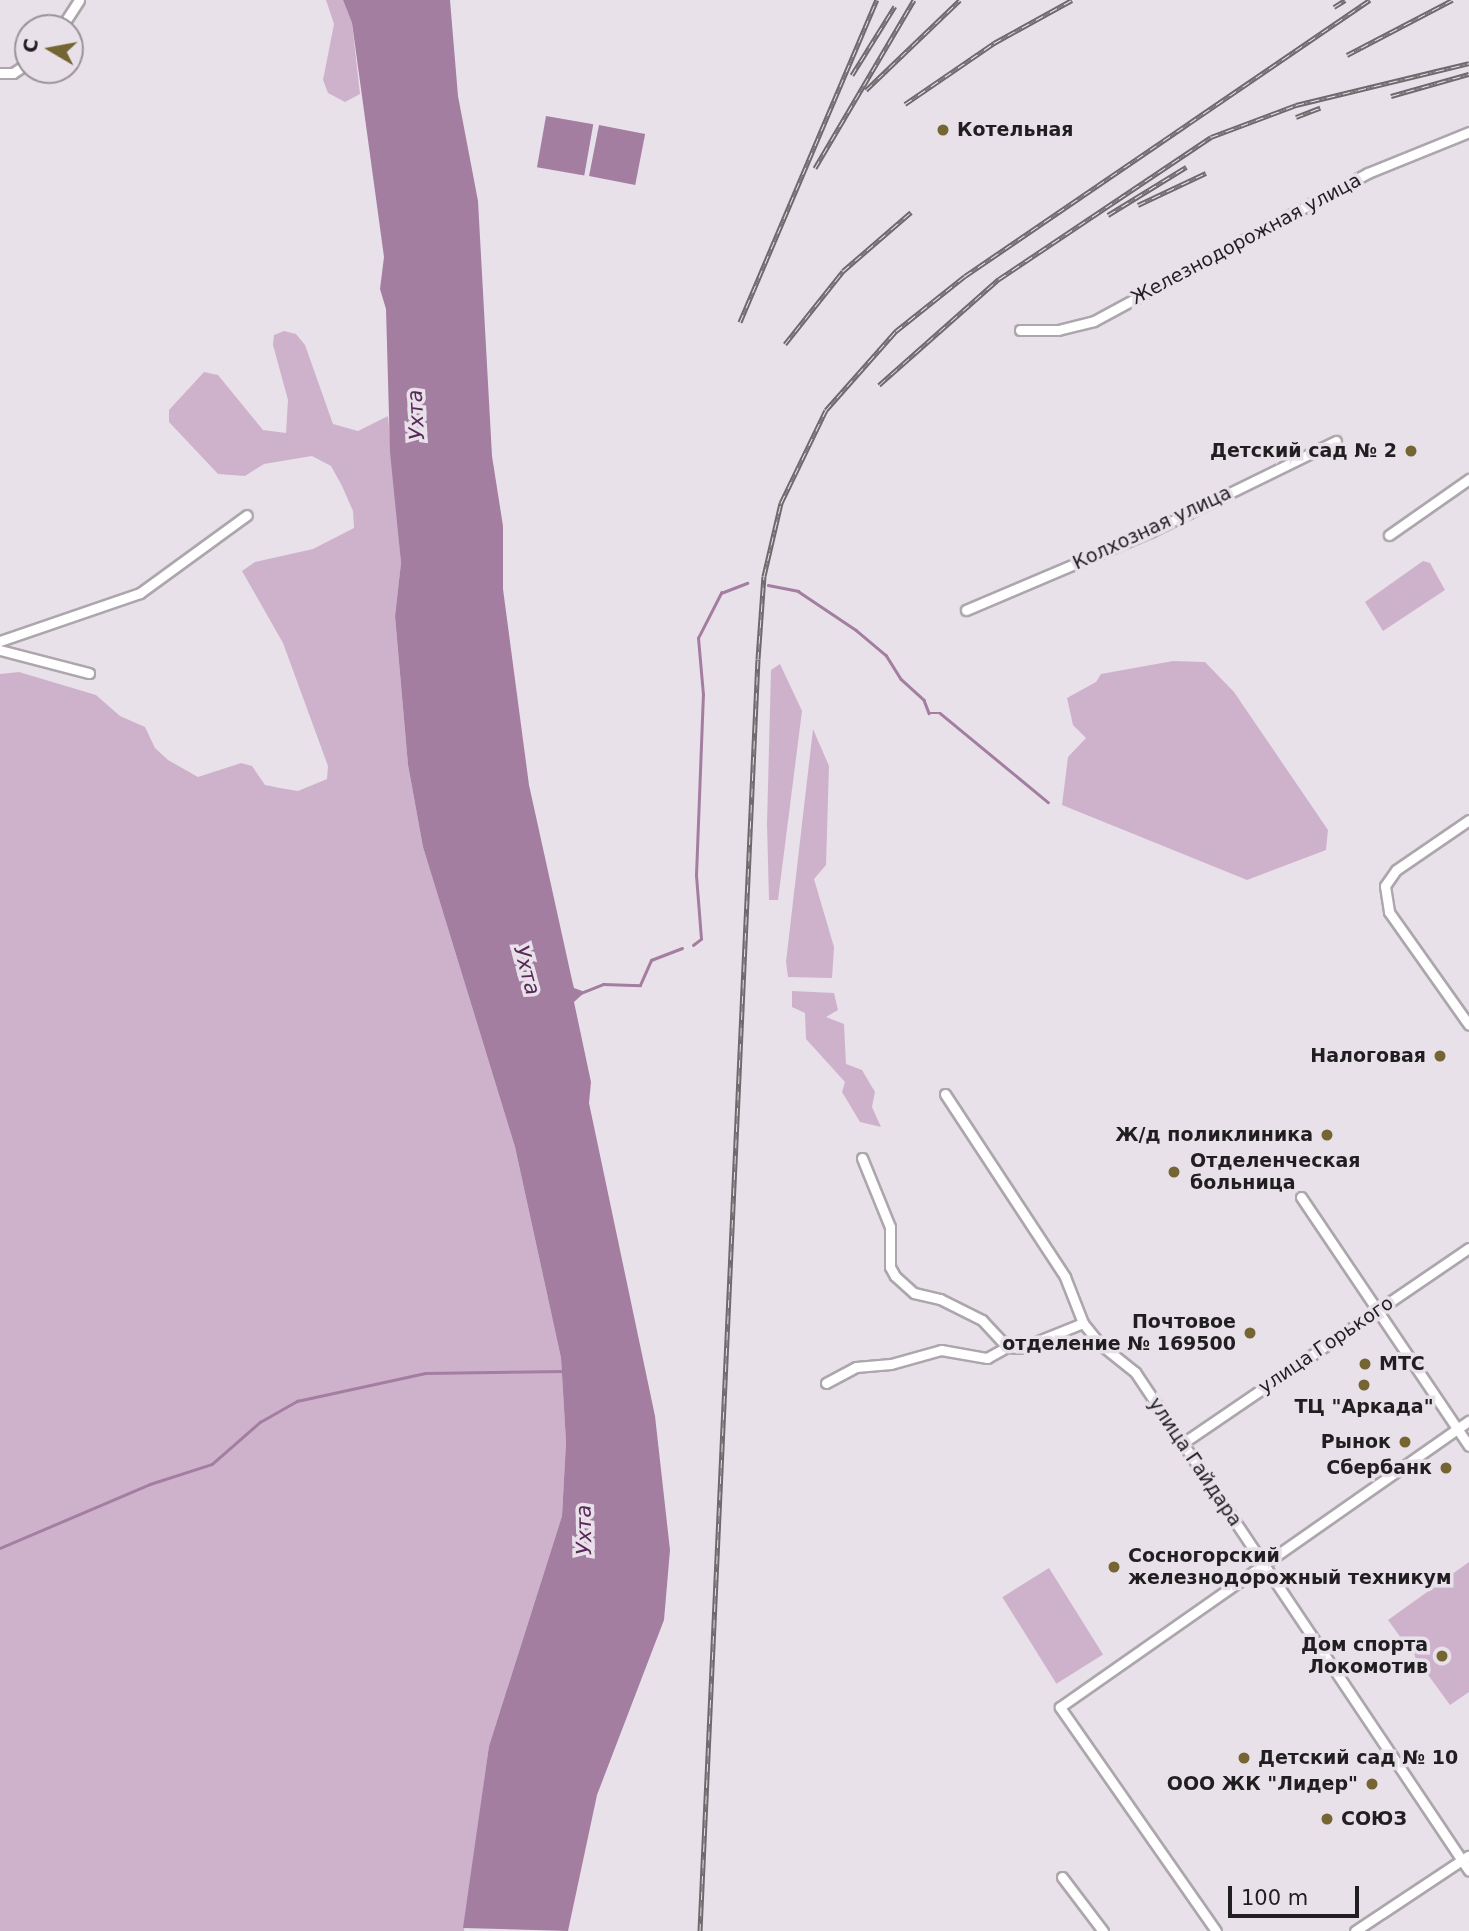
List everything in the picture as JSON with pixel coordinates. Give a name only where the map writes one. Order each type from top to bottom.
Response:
[{"type":"street","name":"Железнодорожная улица","points":[[1020,330],[1058,330],[1094,321],[1368,173],[1469,132]]},
{"type":"street","name":"Колхозная улица","points":[[966,610],[1150,532],[1336,441]]},
{"type":"street","points":[[1389,535],[1469,479]]},
{"type":"street","points":[[0,641],[140,593],[247,516]]},
{"type":"street","points":[[0,650],[89,673]]},
{"type":"street","points":[[1469,820],[1396,870],[1385,886],[1390,912],[1469,1026]]},
{"type":"street","name":"улица Гайдара","points":[[946,1094],[1065,1278],[1083,1323],[1100,1344],[1135,1373],[1466,1857],[1469,1871]]},
{"type":"street","points":[[862,1158],[890,1227],[890,1267],[895,1276],[914,1293],[940,1299],[982,1320],[1007,1347]]},
{"type":"street","points":[[1301,1197],[1380,1309],[1469,1446]]},
{"type":"street","name":"улица Горького","points":[[1183,1443],[1469,1248]]},
{"type":"street","points":[[826,1383],[856,1367],[879,1361],[891,1364],[941,1350],[987,1359],[1007,1347],[1021,1348],[1083,1323]]},
{"type":"street","points":[[1216,1931],[1060,1707],[1262,1562],[1469,1421]]},
{"type":"street","points":[[1355,1931],[1466,1857]]},
{"type":"street","points":[[1062,1877],[1103,1931]]},
{"type":"shaded area","points":[[326,0],[343,0],[352,23],[360,94],[345,102],[328,93],[323,80],[334,24]]},
{"type":"shaded area","points":[[284,331],[296,334],[305,345],[333,424],[358,431],[388,416],[401,563],[395,616],[408,765],[423,847],[515,1147],[561,1358],[566,1442],[562,1516],[489,1746],[464,1931],[0,1931],[0,674],[19,672],[96,695],[120,716],[145,727],[155,748],[168,760],[198,777],[241,763],[252,766],[265,785],[280,788],[298,791],[327,779],[328,766],[283,643],[242,571],[255,562],[313,549],[354,528],[353,511],[342,486],[331,466],[312,456],[264,464],[245,476],[218,474],[169,422],[169,410],[204,372],[218,375],[263,430],[286,433],[288,400],[273,345],[274,335]]},
{"type":"shaded area","points":[[1423,561],[1430,563],[1445,590],[1383,631],[1365,602]]},
{"type":"shaded area","points":[[1173,661],[1205,662],[1234,692],[1328,830],[1326,850],[1247,880],[1062,805],[1068,757],[1086,738],[1073,725],[1067,698],[1096,682],[1101,674]]},
{"type":"shaded area","points":[[780,664],[802,711],[778,900],[769,900],[767,824],[771,670]]},
{"type":"shaded area","points":[[813,729],[829,766],[826,865],[814,879],[834,947],[832,978],[788,977],[786,962]]},
{"type":"shaded area","points":[[792,991],[834,993],[838,1010],[826,1017],[844,1024],[846,1064],[862,1070],[875,1092],[872,1107],[881,1127],[860,1122],[842,1092],[845,1082],[806,1039],[805,1013],[792,1007]]},
{"type":"shaded area","name":"Дом спорта Локомотив","points":[[1469,1562],[1469,1692],[1450,1705],[1388,1620]]},
{"type":"shaded area","points":[[1049,1568],[1103,1655],[1056,1684],[1002,1597]]},
{"type":"water","name":"Ухта","points":[[343,0],[450,0],[458,96],[478,201],[492,456],[503,526],[503,589],[529,785],[574,988],[585,992],[574,1002],[591,1082],[589,1103],[655,1416],[670,1550],[664,1620],[597,1795],[568,1931],[463,1928],[489,1746],[562,1516],[566,1442],[561,1358],[515,1147],[423,847],[408,765],[395,616],[401,563],[390,452],[386,309],[380,289],[384,257],[352,23]]},
{"type":"water","points":[[546,116],[593,124],[584,176],[537,167]]},
{"type":"water","points":[[599,125],[645,134],[635,185],[589,176]]},
{"type":"waterway","points":[[693,945],[701,939],[696,875],[703,695],[698,638],[721,593],[747,583]]},
{"type":"waterway","points":[[768,585],[798,591],[856,630],[886,655],[901,679],[924,700],[929,713],[940,713],[1048,802]]},
{"type":"waterway","points":[[581,993],[603,984],[640,985],[651,960],[682,948]]},
{"type":"waterway","points":[[0,1548],[150,1484],[212,1464],[260,1422],[297,1401],[425,1373],[565,1371]]},
{"type":"railway","points":[[740,322],[877,0]]},
{"type":"railway","points":[[815,168],[914,0]]},
{"type":"railway","points":[[866,90],[960,0]]},
{"type":"railway","points":[[905,104],[994,43],[1072,0]]},
{"type":"railway","points":[[1334,7],[1345,0]]},
{"type":"railway","points":[[700,1931],[758,659],[764,576],[781,503],[826,410],[896,331],[965,276],[1370,0]]},
{"type":"railway","points":[[1347,55],[1452,0]]},
{"type":"railway","points":[[852,75],[895,6]]},
{"type":"railway","points":[[879,385],[999,279],[1211,137],[1296,105],[1469,63]]},
{"type":"railway","points":[[1391,96],[1469,74]]},
{"type":"railway","points":[[1296,117],[1320,108]]},
{"type":"railway","points":[[1108,215],[1186,167]]},
{"type":"railway","points":[[1138,205],[1206,173]]},
{"type":"railway","points":[[785,344],[843,271],[911,212]]},
{"type":"place","name":"Котельная","points":[[943,130]]},
{"type":"place","name":"Детский сад № 2","points":[[1411,451]]},
{"type":"place","name":"Налоговая","points":[[1440,1056]]},
{"type":"place","name":"Ж/д поликлиника","points":[[1327,1135]]},
{"type":"place","name":"Отделенческая больница","points":[[1174,1172]]},
{"type":"place","name":"Почтовое отделение № 169500","points":[[1250,1333]]},
{"type":"place","name":"МТС","points":[[1365,1364]]},
{"type":"place","name":"ТЦ \"Аркада\"","points":[[1364,1385]]},
{"type":"place","name":"Рынок","points":[[1405,1442]]},
{"type":"place","name":"Сбербанк","points":[[1446,1468]]},
{"type":"place","name":"Сосногорский железнодорожный техникум","points":[[1114,1567]]},
{"type":"place","name":"Дом спорта Локомотив","points":[[1442,1656]]},
{"type":"place","name":"Детский сад № 10","points":[[1244,1758]]},
{"type":"place","name":"ООО ЖК \"Лидер\"","points":[[1372,1784]]},
{"type":"place","name":"СОЮЗ","points":[[1327,1819]]}]
